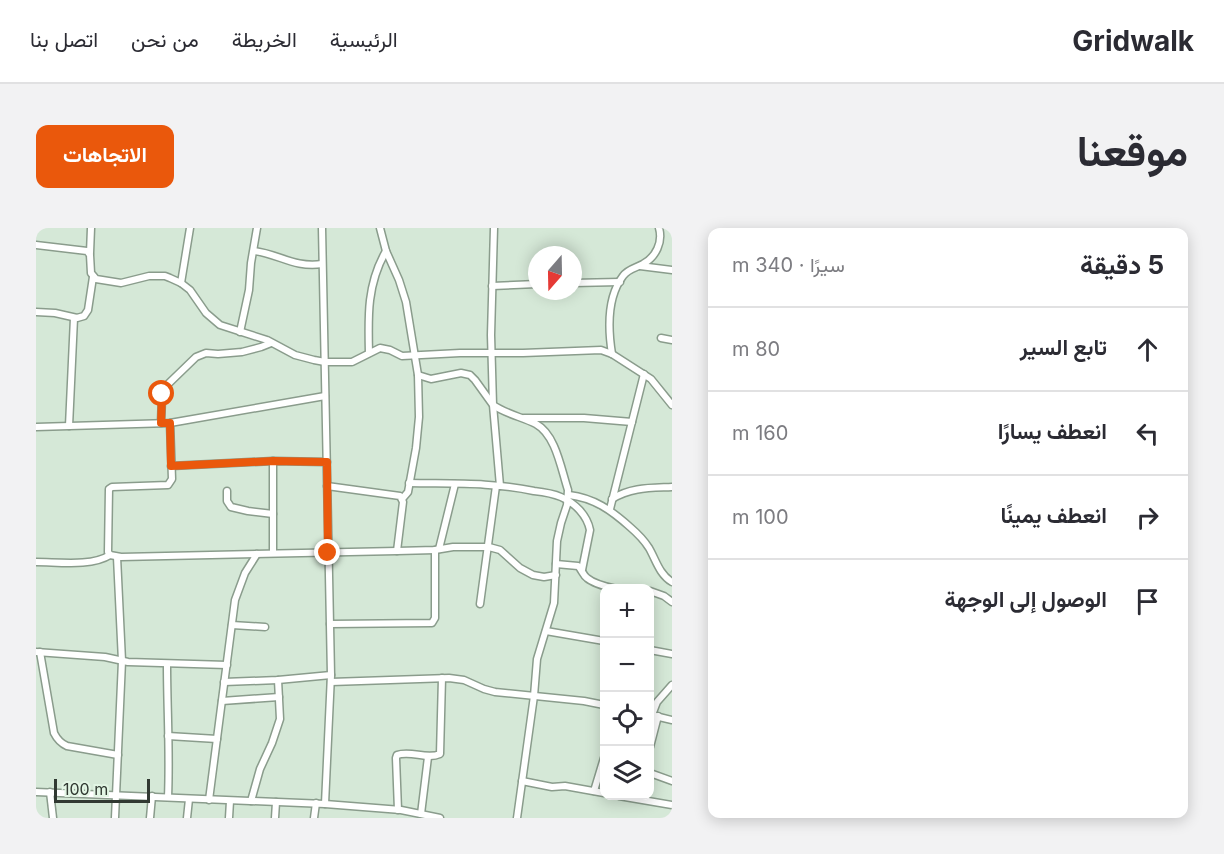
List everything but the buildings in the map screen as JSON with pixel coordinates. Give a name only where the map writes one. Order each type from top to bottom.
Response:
[{"type":"street","points":[[36,312],[81,318],[87,312],[93,277],[90,254],[91,228]]},
{"type":"street","points":[[182,283],[190,228]]},
{"type":"street","points":[[240,332],[249,290],[250,268],[257,228]]},
{"type":"street","points":[[322,228],[331,679],[325,804]]},
{"type":"street","points":[[380,228],[386,251],[406,302],[418,375],[418,425],[407,493],[402,499],[397,551]]},
{"type":"street","points":[[480,603],[498,486],[491,354],[494,228]]},
{"type":"street","points":[[612,354],[609,333],[614,298],[625,273],[651,258],[658,248],[661,235],[659,228]]},
{"type":"street","points":[[36,244],[85,250],[90,254]]},
{"type":"street","points":[[254,251],[271,254],[292,263],[321,264]]},
{"type":"street","points":[[369,353],[370,292],[375,274],[386,251]]},
{"type":"street","points":[[639,266],[672,270]]},
{"type":"street","points":[[93,277],[121,283],[142,277],[165,276],[182,283],[210,318],[226,327],[272,343],[295,355],[325,362],[352,362],[376,349],[383,348],[399,355],[601,350],[612,354],[644,374],[655,383],[672,405]]},
{"type":"street","points":[[582,283],[620,282]]},
{"type":"street","points":[[492,286],[528,284]]},
{"type":"street","points":[[69,426],[74,318]]},
{"type":"street","points":[[661,338],[672,340]]},
{"type":"street","points":[[161,423],[162,397],[165,387],[196,357],[206,353],[242,352],[272,343]]},
{"type":"street","points":[[418,375],[431,379],[458,373],[468,374],[493,405],[542,428],[552,440],[568,490],[556,548],[554,603],[537,659],[517,818]]},
{"type":"street","points":[[610,509],[644,374]]},
{"type":"street","points":[[36,427],[170,423],[326,396]]},
{"type":"street","points":[[522,418],[584,418],[632,423]]},
{"type":"street","points":[[115,818],[122,661],[113,556],[108,552],[109,489],[168,485],[172,479],[170,423]]},
{"type":"street","points":[[171,466],[273,461],[327,462]]},
{"type":"street","points":[[273,461],[273,553]]},
{"type":"street","points":[[409,483],[518,487],[568,498],[586,498],[610,509],[644,541],[663,575],[672,582]]},
{"type":"street","points":[[330,624],[432,623],[435,618],[437,550],[455,484]]},
{"type":"street","points":[[327,486],[400,496],[402,499]]},
{"type":"street","points":[[612,499],[635,489],[672,487]]},
{"type":"street","points":[[227,491],[227,501],[231,507],[273,514]]},
{"type":"street","points":[[568,498],[583,513],[590,530],[582,570]]},
{"type":"street","points":[[36,562],[89,562],[113,556],[328,553],[489,547],[497,549],[520,568],[533,575],[544,577],[556,575]]},
{"type":"street","points":[[209,800],[235,600],[245,573],[257,554]]},
{"type":"street","points":[[556,564],[575,566],[582,570],[586,578],[601,584]]},
{"type":"street","points":[[654,592],[672,602]]},
{"type":"street","points":[[232,625],[265,627]]},
{"type":"street","points":[[546,631],[600,640]]},
{"type":"street","points":[[654,651],[672,654]]},
{"type":"street","points":[[118,755],[67,746],[57,739],[38,652],[105,657],[122,661],[227,665]]},
{"type":"street","points":[[167,664],[168,797]]},
{"type":"street","points":[[398,810],[396,756],[401,753],[429,756],[440,754],[442,678]]},
{"type":"street","points":[[224,682],[442,678],[464,680],[489,691],[584,700],[600,704]]},
{"type":"street","points":[[251,801],[260,769],[280,718],[278,680]]},
{"type":"street","points":[[654,712],[657,702],[672,685]]},
{"type":"street","points":[[222,701],[279,697]]},
{"type":"street","points":[[654,715],[672,720]]},
{"type":"street","points":[[168,736],[217,739]]},
{"type":"street","points":[[421,814],[429,756]]},
{"type":"street","points":[[594,791],[600,771]]},
{"type":"street","points":[[654,774],[672,781]]},
{"type":"street","points":[[522,781],[600,792]]},
{"type":"street","points":[[36,792],[325,804],[398,810],[440,818]]},
{"type":"street","points":[[50,792],[53,818]]},
{"type":"street","points":[[150,818],[152,796]]},
{"type":"street","points":[[187,818],[189,798]]},
{"type":"street","points":[[646,800],[672,805]]},
{"type":"street","points":[[229,818],[230,801]]},
{"type":"street","points":[[275,818],[276,802]]},
{"type":"street","points":[[314,818],[316,804]]},
{"type":"route","points":[[162,394],[161,423],[170,423],[171,466],[224,462],[327,462],[328,553]]}]
